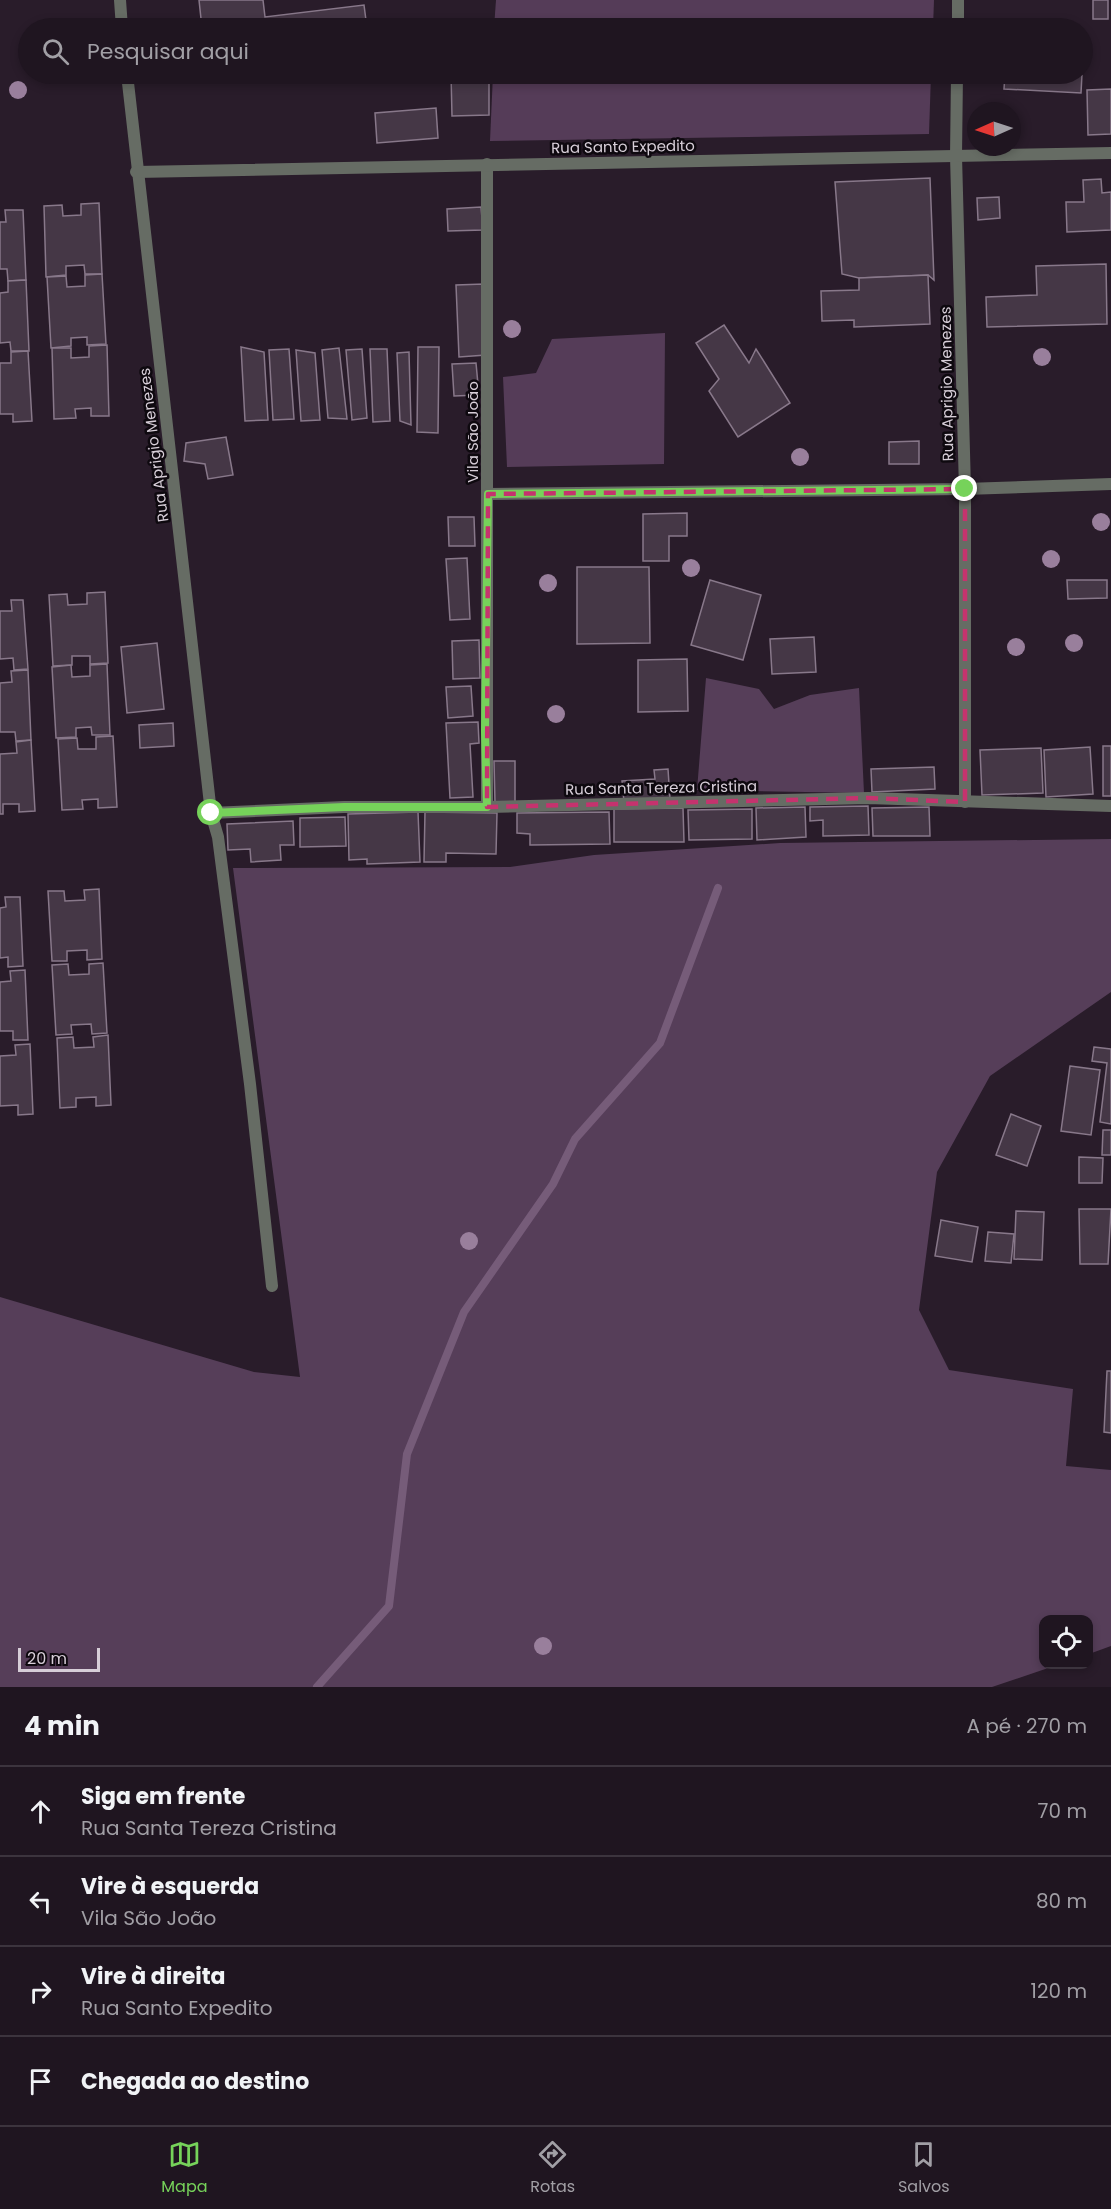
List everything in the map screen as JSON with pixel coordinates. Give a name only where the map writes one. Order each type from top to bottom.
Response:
[{"type":"street","points":[[120,0],[121,18]]},
{"type":"street","points":[[958,0],[958,18]]},
{"type":"street","name":"Rua Aprigio Menezes","points":[[128,84],[136,172],[211,813],[218,837],[250,1083],[272,1286]]},
{"type":"street","name":"Rua Aprigio Menezes","points":[[957,84],[956,156],[965,489],[965,802]]},
{"type":"street","name":"Rua Santo Expedito","points":[[136,172],[1111,153]]},
{"type":"street","name":"Vila São João","points":[[486,165],[488,494],[485,731],[487,807]]},
{"type":"street","points":[[488,494],[965,489],[1111,484]]},
{"type":"street","name":"Rua Santa Tereza Cristina","points":[[211,813],[344,807],[487,807],[868,798],[1111,806]]},
{"type":"highlighted area","points":[[965,489],[965,802],[868,798],[487,807],[488,494]]},
{"type":"shaded area","points":[[496,0],[934,0],[933,18],[495,18]]},
{"type":"shaded area","points":[[493,84],[931,84],[929,134],[490,141]]},
{"type":"shaded area","points":[[665,333],[664,464],[507,467],[503,377],[536,373],[552,339]]},
{"type":"shaded area","points":[[706,678],[759,689],[774,709],[810,695],[859,688],[864,793],[697,790]]},
{"type":"shaded area","points":[[1111,839],[1111,992],[990,1076],[937,1172],[919,1310],[949,1370],[1073,1389],[1066,1466],[1111,1470],[1111,1646],[1093,1653],[1093,1615],[1039,1615],[1039,1669],[1045,1669],[992,1687],[0,1687],[0,1297],[254,1372],[300,1377],[233,868],[510,867],[594,855],[780,843]]},
{"type":"building","points":[[199,0],[263,0],[265,17],[364,5],[366,18],[201,18]]},
{"type":"building","points":[[1093,0],[1108,0],[1108,19],[1093,19]]},
{"type":"building","points":[[451,84],[489,84],[489,115],[452,116]]},
{"type":"building","points":[[1004,84],[1081,84],[1081,93],[1004,89]]},
{"type":"building","points":[[1111,89],[1111,134],[1088,135],[1087,90]]},
{"type":"building","points":[[436,108],[438,138],[377,143],[375,113]]},
{"type":"building","points":[[930,178],[934,280],[928,275],[859,278],[842,274],[835,182]]},
{"type":"building","points":[[1101,179],[1102,193],[1111,192],[1111,230],[1067,232],[1066,202],[1084,202],[1083,180]]},
{"type":"building","points":[[999,197],[1000,218],[978,220],[977,198]]},
{"type":"building","points":[[99,203],[102,274],[85,274],[84,265],[66,266],[66,275],[46,277],[44,206],[62,205],[63,216],[81,215],[81,204]]},
{"type":"building","points":[[481,207],[483,230],[448,231],[447,209]]},
{"type":"building","points":[[5,210],[23,210],[26,280],[8,281],[7,269],[0,269],[0,222],[6,222]]},
{"type":"building","points":[[1106,264],[1107,324],[987,327],[986,297],[1037,295],[1036,266]]},
{"type":"building","points":[[102,274],[106,344],[87,345],[87,337],[71,338],[71,346],[51,348],[47,277],[66,276],[67,287],[85,286],[85,275]]},
{"type":"building","points":[[928,275],[930,324],[854,327],[854,320],[822,321],[821,291],[859,290],[859,278]]},
{"type":"building","points":[[26,280],[29,351],[11,351],[10,342],[0,343],[0,293],[8,292],[8,281]]},
{"type":"building","points":[[484,284],[486,355],[459,357],[456,285]]},
{"type":"building","points":[[724,325],[749,363],[756,349],[790,403],[738,437],[709,391],[719,379],[696,343]]},
{"type":"building","points":[[107,345],[109,416],[91,416],[91,408],[75,409],[76,418],[54,419],[52,348],[71,348],[71,358],[89,357],[89,346]]},
{"type":"building","points":[[241,347],[264,352],[268,420],[245,421]]},
{"type":"building","points":[[418,347],[439,347],[438,433],[417,432]]},
{"type":"building","points":[[339,348],[347,419],[328,418],[322,350]]},
{"type":"building","points":[[289,349],[294,419],[273,420],[269,350]]},
{"type":"building","points":[[362,349],[367,418],[352,420],[346,350]]},
{"type":"building","points":[[370,349],[387,349],[390,421],[373,422]]},
{"type":"building","points":[[296,350],[315,353],[320,420],[301,421]]},
{"type":"building","points":[[28,351],[32,421],[13,422],[13,414],[0,414],[0,363],[11,363],[11,352]]},
{"type":"building","points":[[409,352],[411,425],[400,421],[397,353]]},
{"type":"building","points":[[476,363],[479,395],[454,396],[452,364]]},
{"type":"building","points":[[226,437],[233,475],[208,479],[205,464],[184,461],[186,443]]},
{"type":"building","points":[[919,441],[919,464],[889,464],[889,442]]},
{"type":"building","points":[[687,513],[687,536],[669,536],[669,561],[643,561],[643,514]]},
{"type":"building","points":[[448,517],[474,517],[475,546],[449,546]]},
{"type":"building","points":[[467,558],[470,619],[450,620],[446,559]]},
{"type":"building","points":[[577,567],[649,567],[650,643],[577,644]]},
{"type":"building","points":[[710,580],[761,595],[743,660],[691,645]]},
{"type":"building","points":[[1067,580],[1107,580],[1107,598],[1068,599]]},
{"type":"building","points":[[105,592],[108,663],[90,664],[90,656],[72,656],[72,665],[53,666],[49,595],[67,594],[68,605],[87,604],[87,593]]},
{"type":"building","points":[[11,600],[23,600],[28,669],[14,670],[13,658],[0,659],[0,611],[12,611]]},
{"type":"building","points":[[814,637],[816,672],[772,674],[770,639]]},
{"type":"building","points":[[479,640],[480,678],[453,679],[452,641]]},
{"type":"building","points":[[157,643],[164,709],[127,713],[121,647]]},
{"type":"building","points":[[687,659],[688,711],[638,712],[638,660]]},
{"type":"building","points":[[107,664],[110,735],[92,735],[91,727],[76,728],[76,737],[56,738],[52,667],[71,665],[72,677],[90,676],[90,665]]},
{"type":"building","points":[[28,670],[31,740],[16,741],[15,732],[0,732],[0,683],[12,682],[11,671]]},
{"type":"building","points":[[471,686],[473,716],[448,718],[446,687]]},
{"type":"building","points":[[478,722],[479,743],[470,744],[473,797],[450,798],[446,723]]},
{"type":"building","points":[[173,723],[174,746],[140,748],[139,725]]},
{"type":"building","points":[[113,736],[117,807],[98,808],[98,799],[82,800],[83,809],[62,810],[58,739],[77,738],[78,749],[96,749],[96,737]]},
{"type":"building","points":[[31,740],[35,811],[19,812],[19,804],[3,804],[3,814],[0,814],[0,754],[17,753],[16,742]]},
{"type":"building","points":[[1103,746],[1111,746],[1111,796],[1103,796]]},
{"type":"building","points":[[1090,747],[1093,794],[1046,797],[1044,750]]},
{"type":"building","points":[[1041,748],[1043,793],[982,795],[980,750]]},
{"type":"building","points":[[494,761],[515,761],[515,803],[495,803]]},
{"type":"building","points":[[934,767],[935,789],[872,792],[871,769]]},
{"type":"building","points":[[668,769],[670,799],[624,802],[622,781],[655,779],[654,770]]},
{"type":"building","points":[[868,806],[869,835],[823,836],[823,820],[810,821],[810,807]]},
{"type":"building","points":[[805,807],[806,837],[757,840],[756,808]]},
{"type":"building","points":[[929,807],[930,836],[873,836],[872,808]]},
{"type":"building","points":[[683,808],[684,842],[614,842],[614,809]]},
{"type":"building","points":[[752,809],[752,839],[689,840],[688,810]]},
{"type":"building","points":[[418,812],[420,862],[367,864],[367,859],[349,860],[348,814]]},
{"type":"building","points":[[425,812],[497,813],[496,854],[446,853],[446,862],[424,862]]},
{"type":"building","points":[[609,812],[610,844],[530,845],[530,834],[517,833],[517,813]]},
{"type":"building","points":[[345,817],[346,846],[300,847],[300,818]]},
{"type":"building","points":[[293,821],[294,845],[280,845],[281,860],[251,862],[250,849],[228,850],[227,824]]},
{"type":"building","points":[[99,889],[102,959],[87,960],[87,950],[67,951],[67,961],[52,961],[48,891],[64,891],[65,901],[85,900],[84,890]]},
{"type":"building","points":[[5,897],[20,897],[23,966],[8,967],[8,957],[0,958],[0,908],[6,907]]},
{"type":"building","points":[[103,963],[107,1033],[92,1034],[91,1024],[71,1025],[72,1034],[56,1035],[52,965],[68,964],[69,975],[89,974],[89,964]]},
{"type":"building","points":[[25,970],[28,1040],[13,1040],[13,1031],[0,1031],[0,982],[11,981],[10,971]]},
{"type":"building","points":[[108,1035],[111,1105],[96,1106],[96,1097],[76,1098],[76,1107],[60,1108],[57,1038],[73,1037],[74,1048],[94,1047],[93,1037]]},
{"type":"building","points":[[30,1044],[33,1114],[18,1115],[18,1105],[0,1106],[0,1056],[16,1055],[15,1045]]},
{"type":"building","points":[[1094,1047],[1111,1049],[1111,1124],[1100,1122],[1107,1063],[1092,1061]]},
{"type":"building","points":[[1070,1066],[1100,1070],[1091,1135],[1061,1131]]},
{"type":"building","points":[[1011,1114],[1041,1126],[1027,1166],[996,1155]]},
{"type":"building","points":[[1103,1130],[1111,1130],[1111,1155],[1102,1155]]},
{"type":"building","points":[[1079,1157],[1103,1158],[1102,1183],[1079,1183]]},
{"type":"building","points":[[1079,1209],[1111,1209],[1108,1264],[1080,1264]]},
{"type":"building","points":[[1016,1211],[1044,1212],[1042,1260],[1014,1259]]},
{"type":"building","points":[[941,1220],[978,1227],[972,1262],[935,1256]]},
{"type":"building","points":[[988,1232],[1014,1234],[1011,1263],[985,1261]]},
{"type":"building","points":[[1107,1371],[1111,1371],[1111,1433],[1104,1432]]},
{"type":"waterway","points":[[317,1687],[389,1606],[407,1454],[464,1312],[553,1184],[575,1139],[660,1043],[718,888]]},
{"type":"route","points":[[211,813],[344,807],[487,807],[485,731],[488,494],[965,489]]}]
